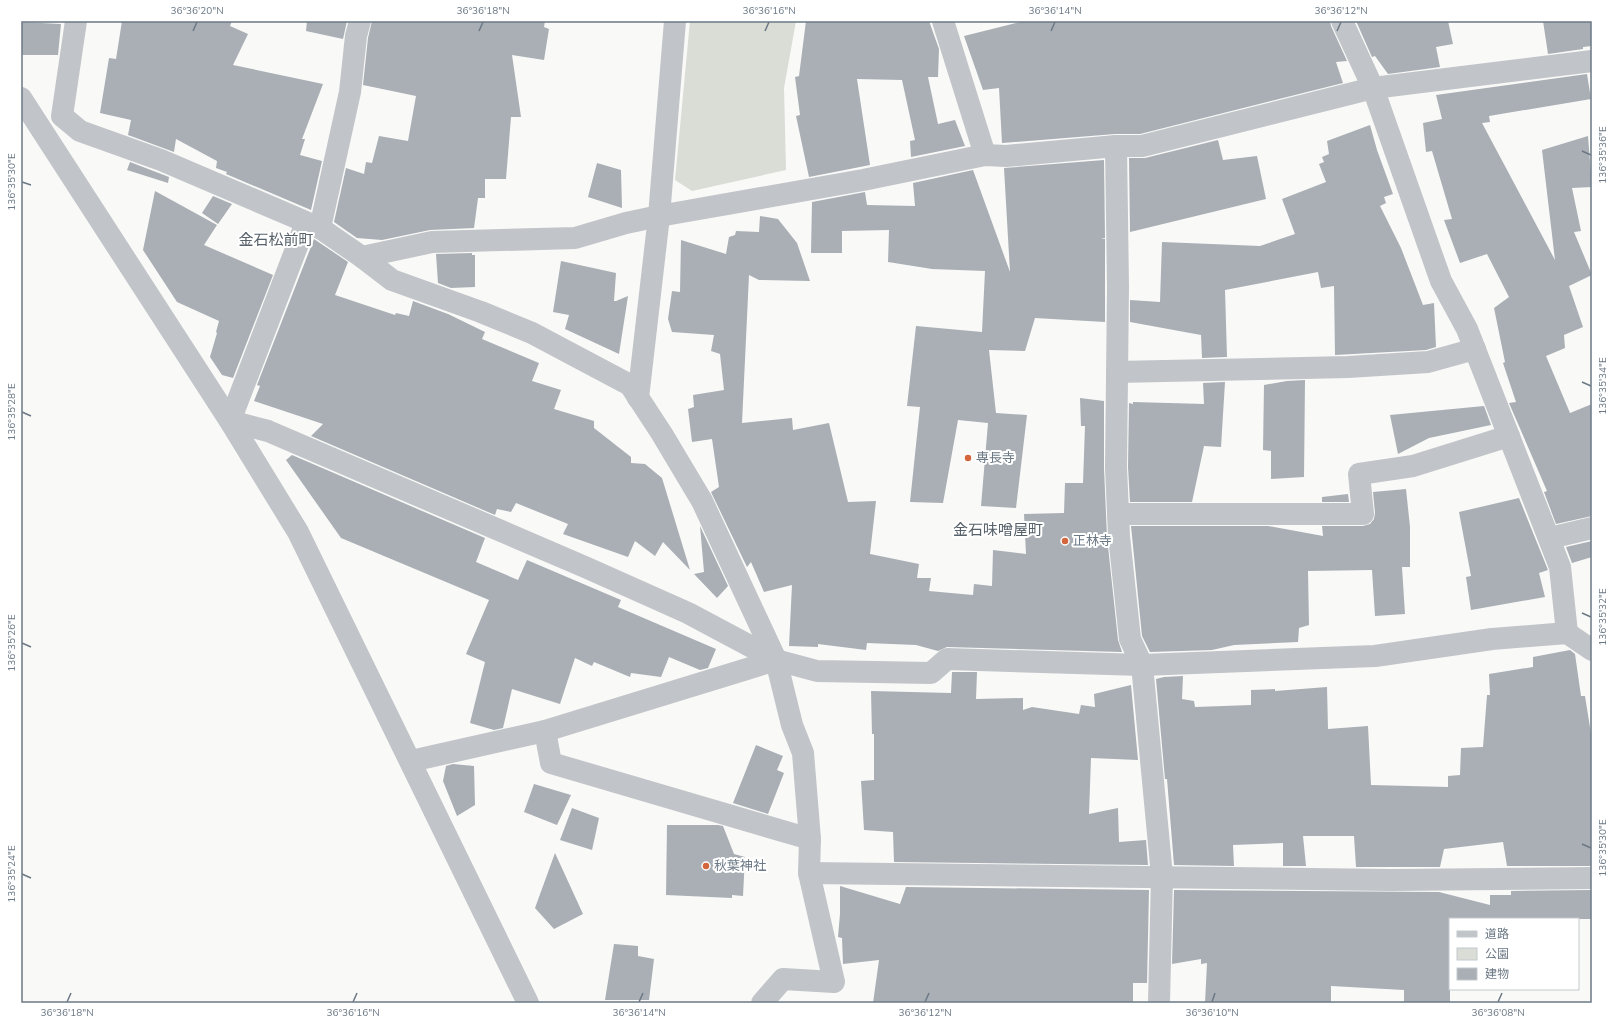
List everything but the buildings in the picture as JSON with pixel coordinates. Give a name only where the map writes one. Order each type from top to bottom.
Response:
[{"type":"street","points":[[76,21],[62,116],[80,131],[161,160],[313,226],[362,257],[392,280],[481,312],[532,333],[630,385],[662,434],[702,501],[776,660],[792,725],[803,753],[810,839],[809,873],[834,982],[783,979],[762,1003]]},
{"type":"street","points":[[230,421],[313,226],[350,92],[356,36],[360,21]]},
{"type":"street","points":[[638,398],[659,216],[675,21]]},
{"type":"street","points":[[943,21],[985,154]]},
{"type":"street","points":[[1342,21],[1373,88],[1441,281],[1467,329],[1550,538],[1560,567],[1567,633]]},
{"type":"street","points":[[362,257],[432,242],[575,238],[626,223],[659,216],[863,180],[985,154],[1006,156],[1116,146],[1142,146],[1373,88],[1592,61]]},
{"type":"street","points":[[21,98],[230,421],[298,532],[528,1003]]},
{"type":"street","points":[[1116,146],[1118,287],[1116,467],[1118,514],[1130,639],[1142,665],[1162,876],[1159,1003]]},
{"type":"street","points":[[1117,372],[1348,367],[1414,363],[1428,362],[1475,349]]},
{"type":"street","points":[[230,421],[268,431],[585,567],[688,613],[776,660],[817,671],[931,673],[947,659],[1142,665],[1375,656],[1492,639],[1567,633],[1592,650]]},
{"type":"street","points":[[1118,514],[1363,514],[1359,474],[1413,466],[1509,436]]},
{"type":"street","points":[[1550,538],[1592,528]]},
{"type":"street","points":[[411,761],[545,731],[776,660]]},
{"type":"street","points":[[545,731],[551,763],[810,839]]},
{"type":"street","points":[[809,873],[1162,876],[1392,880],[1592,878]]},
{"type":"green space","points":[[690,21],[796,21],[784,88],[786,170],[692,191],[675,180]]},
{"type":"place","name":"専長寺","points":[[968,458]]},
{"type":"place","name":"正林寺","points":[[1065,541]]},
{"type":"place","name":"秋葉神社","points":[[706,866]]},
{"type":"district","name":"金石松前町","points":[[276,240]]},
{"type":"district","name":"金石味噌屋町","points":[[998,530]]}]
